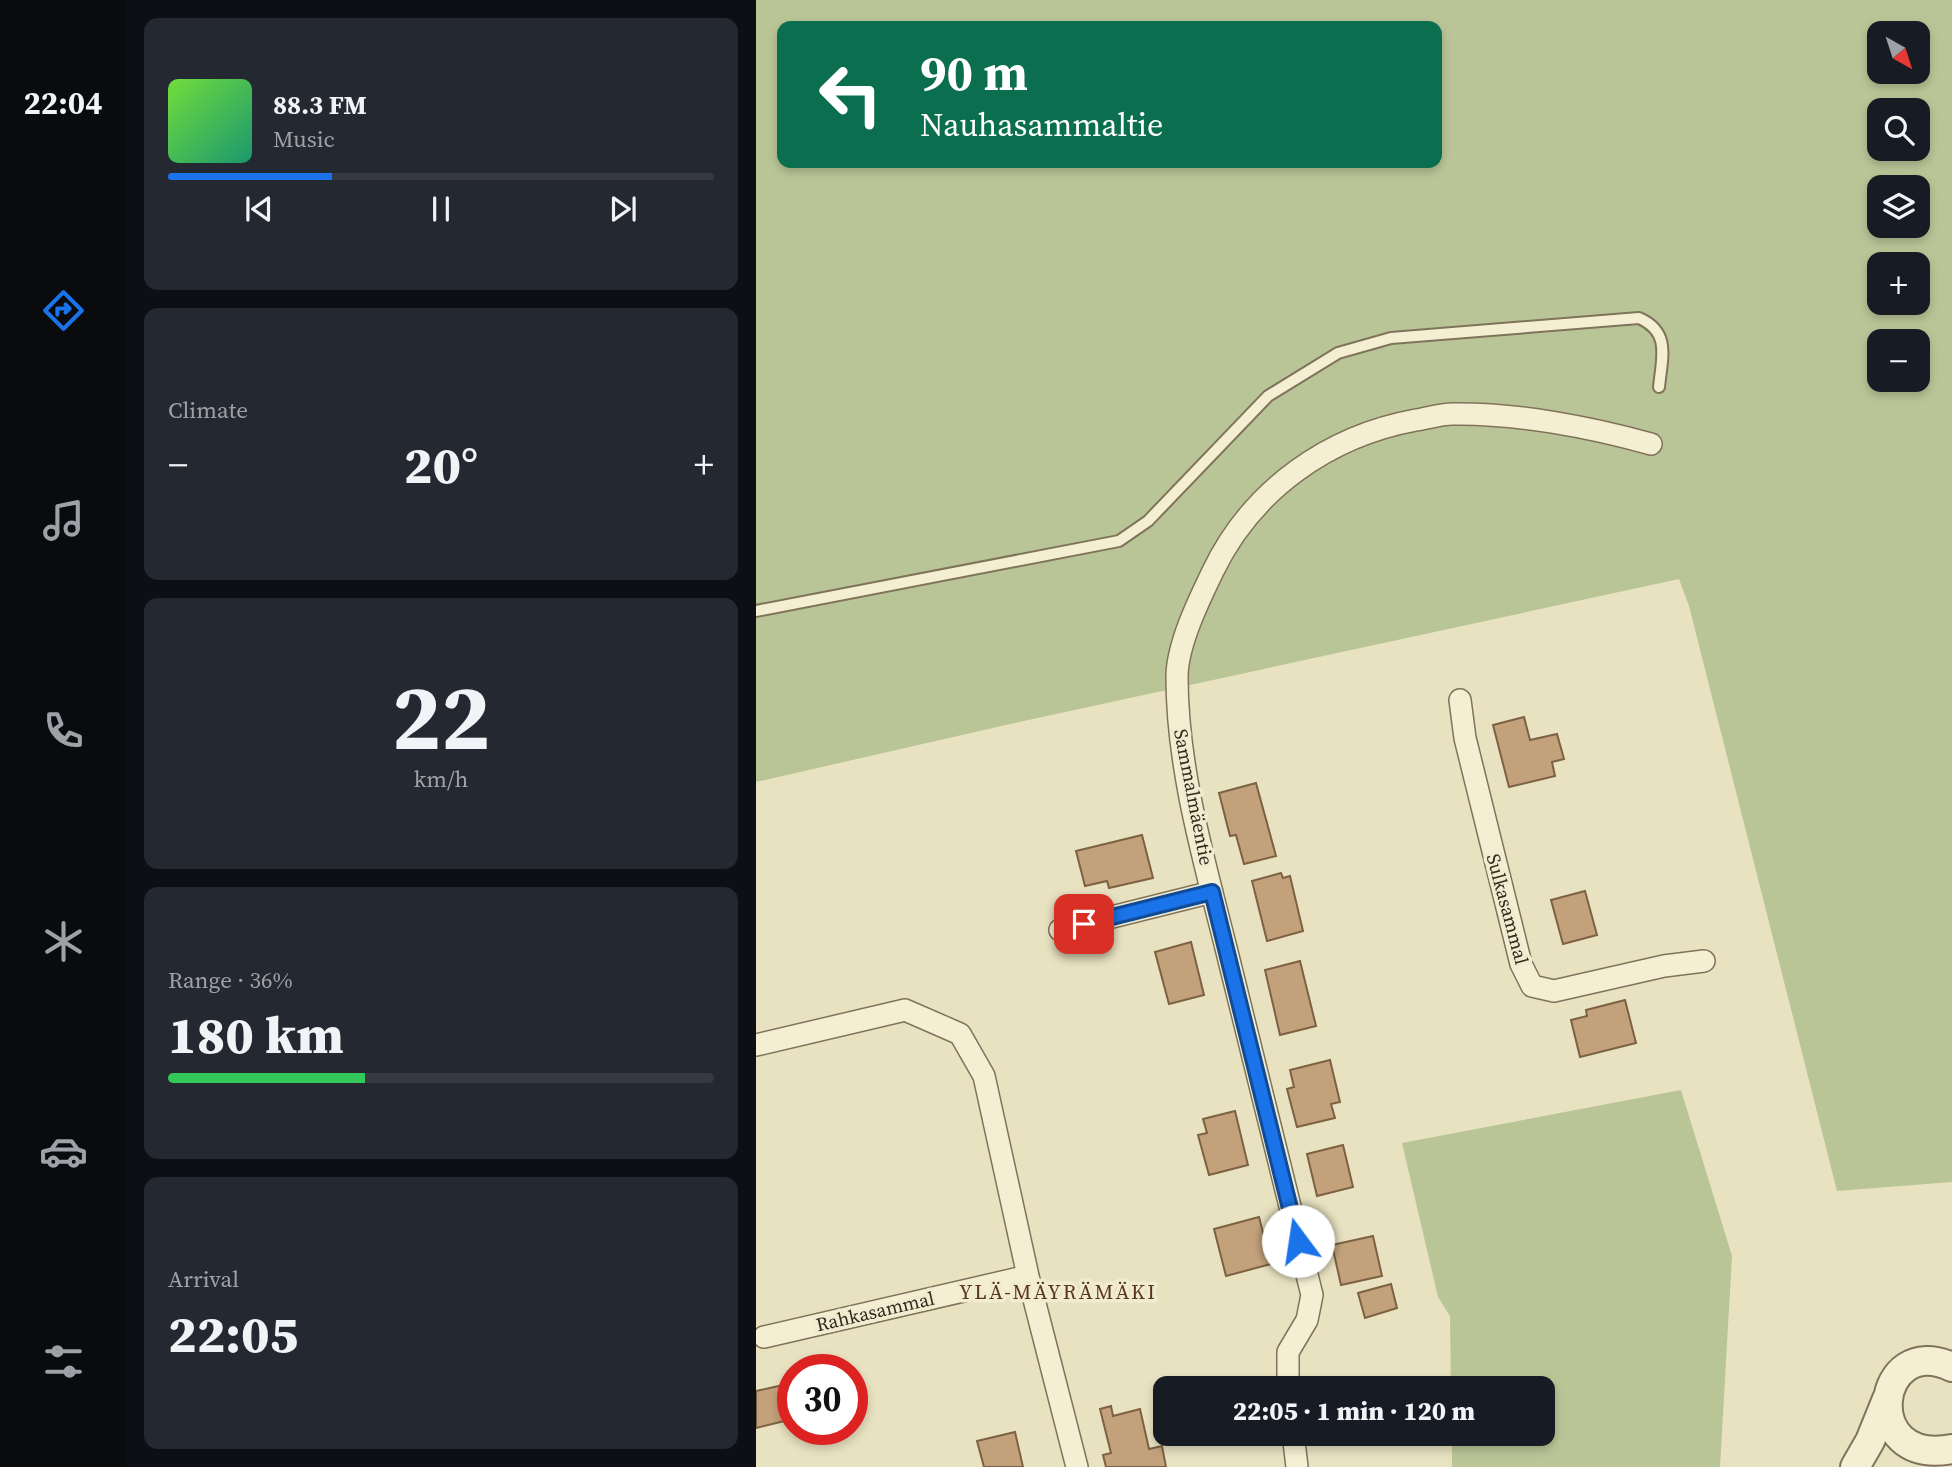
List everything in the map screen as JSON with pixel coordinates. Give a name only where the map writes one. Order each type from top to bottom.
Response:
[{"type":"street","name":"Sammalmäentie","points":[[1288,1376],[1288,1352],[1307,1320],[1311,1295],[1212,892],[1180,738],[1177,673],[1193,612],[1224,548],[1268,492],[1325,450],[1389,425],[1451,414],[1555,424],[1614,434],[1651,444]]},
{"type":"street","name":"Sulkasammal","points":[[1460,701],[1465,738],[1521,964],[1532,986],[1554,991],[1664,966],[1704,961]]},
{"type":"street","points":[[1060,930],[1212,892]]},
{"type":"street","points":[[756,1045],[905,1010],[960,1034],[984,1076],[1028,1276],[1077,1467]]},
{"type":"street","name":"Rahkasammal","points":[[764,1337],[1028,1276]]},
{"type":"street","points":[[1855,1467],[1870,1441],[1897,1377],[1909,1368],[1934,1362],[1951,1365]]},
{"type":"street","points":[[1889,1393],[1886,1409],[1890,1426],[1899,1439],[1912,1449],[1945,1451]]},
{"type":"street","points":[[1295,1446],[1297,1467]]},
{"type":"street","points":[[1902,1467],[1945,1451]]},
{"type":"lane","points":[[756,611],[1119,541],[1148,522],[1268,396],[1338,353],[1391,338],[1639,318],[1653,324],[1660,335],[1663,349],[1659,387]]},
{"type":"green space","points":[[756,0],[1952,0],[1952,1182],[1837,1191],[1689,606],[1679,579],[1019,722],[756,782]]},
{"type":"green space","points":[[1681,1090],[1732,1256],[1720,1467],[1452,1467],[1452,1446],[1555,1446],[1555,1376],[1451,1376],[1450,1316],[1438,1297],[1402,1143]]},
{"type":"building","points":[[1524,717],[1530,740],[1557,734],[1564,759],[1552,762],[1555,776],[1509,787],[1493,725]]},
{"type":"building","points":[[1256,783],[1276,856],[1244,864],[1236,835],[1230,836],[1219,793]]},
{"type":"building","points":[[1142,835],[1153,878],[1109,888],[1107,881],[1085,886],[1076,851]]},
{"type":"building","points":[[1281,873],[1283,878],[1290,876],[1303,931],[1267,941],[1252,881]]},
{"type":"building","points":[[1585,891],[1597,935],[1563,944],[1551,900]]},
{"type":"building","points":[[1191,942],[1204,995],[1169,1004],[1155,952]]},
{"type":"building","points":[[1300,961],[1316,1026],[1280,1035],[1265,970]]},
{"type":"building","points":[[1625,1000],[1636,1043],[1580,1057],[1571,1020],[1587,1016],[1586,1010]]},
{"type":"building","points":[[1330,1060],[1340,1102],[1331,1104],[1335,1118],[1297,1127],[1287,1089],[1294,1087],[1290,1070]]},
{"type":"building","points":[[1235,1111],[1248,1165],[1209,1175],[1198,1135],[1207,1133],[1203,1119]]},
{"type":"building","points":[[1343,1145],[1353,1187],[1317,1196],[1307,1154]]},
{"type":"building","points":[[1259,1217],[1271,1264],[1226,1276],[1214,1229]]},
{"type":"building","points":[[1373,1236],[1382,1276],[1341,1285],[1332,1245]]},
{"type":"building","points":[[1391,1284],[1397,1308],[1365,1318],[1358,1293]]},
{"type":"building","points":[[777,1386],[777,1423],[756,1428],[756,1391]]},
{"type":"building","points":[[1111,1406],[1113,1416],[1140,1409],[1149,1449],[1162,1446],[1166,1467],[1106,1467],[1103,1455],[1111,1453],[1100,1409]]},
{"type":"building","points":[[1015,1432],[1023,1467],[984,1467],[977,1441]]},
{"type":"district","name":"YLÄ-MÄYRÄMÄKI","points":[[1058,1291]]},
{"type":"route","points":[[1084,924],[1212,892],[1298,1241]]}]
